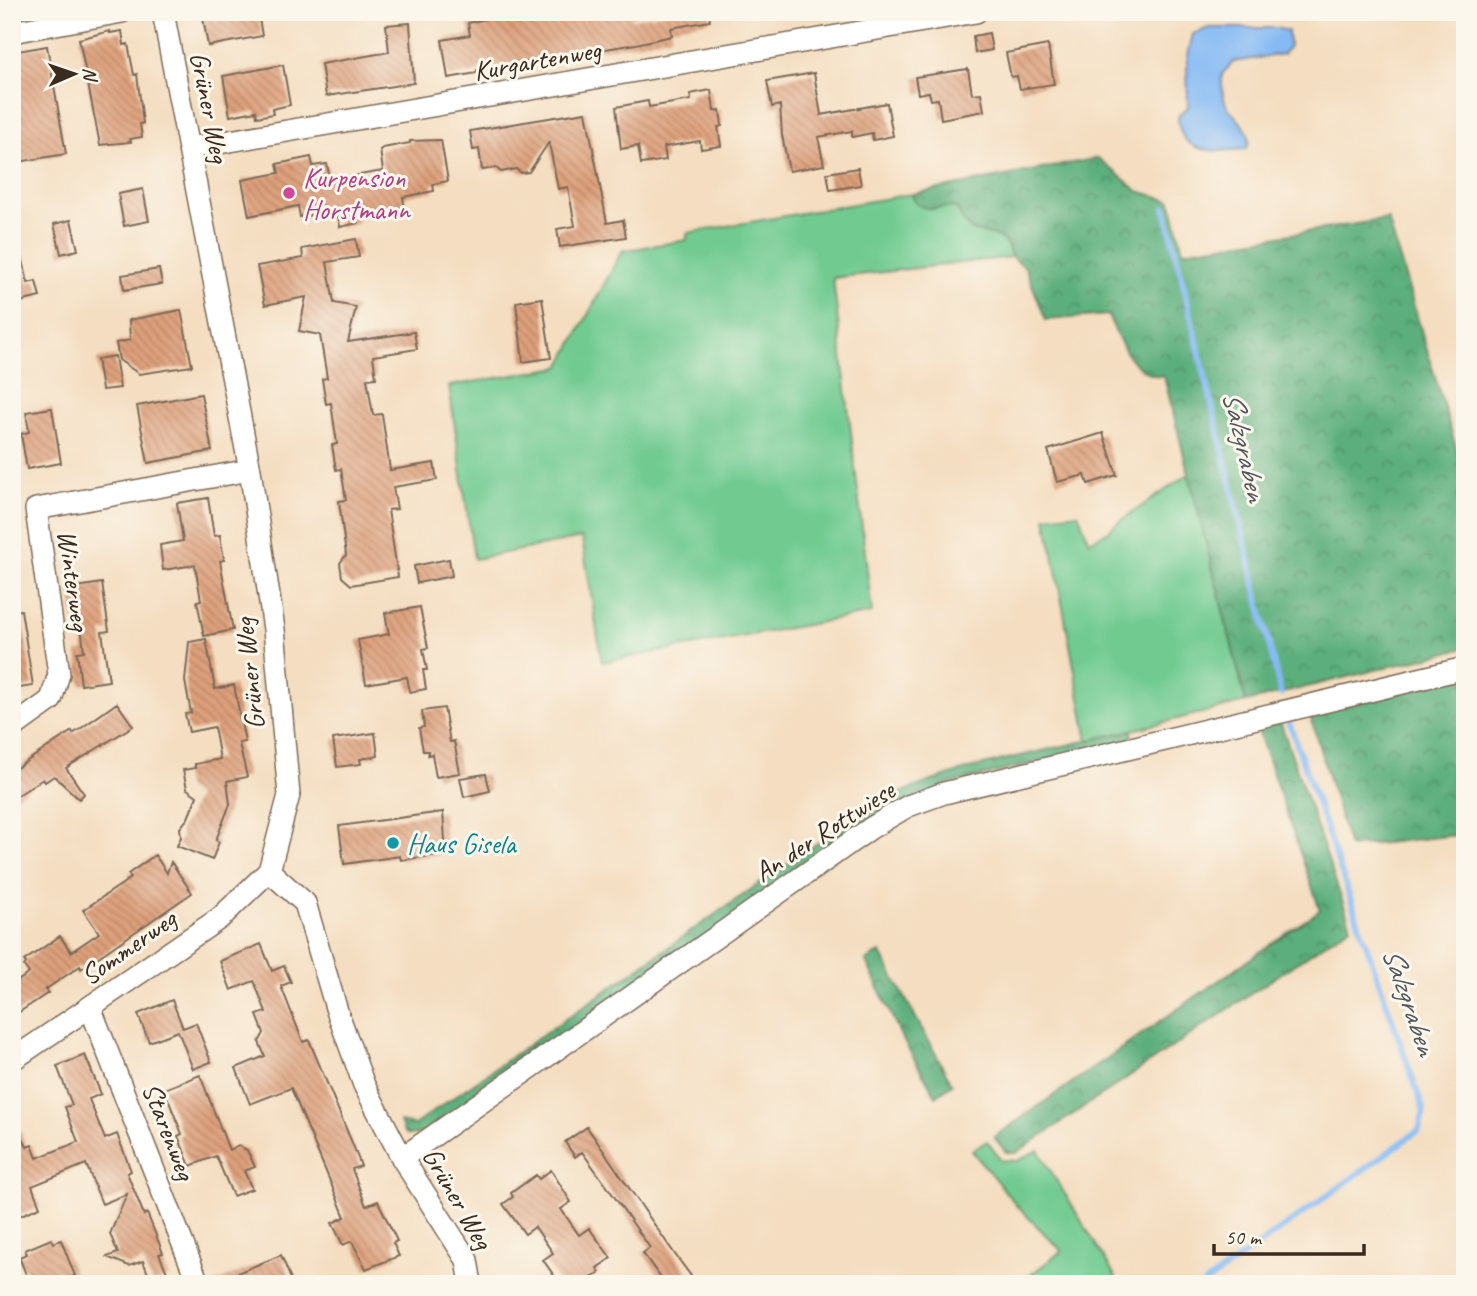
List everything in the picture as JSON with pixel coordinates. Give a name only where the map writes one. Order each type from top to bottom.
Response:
[{"type":"street","points":[[12,32],[122,12]]},
{"type":"street","name":"Grüner Weg","points":[[163,12],[250,470],[274,629],[289,795],[269,871],[305,903],[337,1011],[364,1084],[402,1158],[467,1260],[471,1284]]},
{"type":"street","name":"Kurgartenweg","points":[[189,148],[976,12]]},
{"type":"street","name":"Winterweg","points":[[12,728],[51,700],[59,674],[36,509],[250,470]]},
{"type":"street","name":"An der Rottwiese","points":[[402,1158],[871,828],[908,806],[944,793],[1465,668]]},
{"type":"street","name":"Sommerweg","points":[[12,1060],[220,918],[269,871]]},
{"type":"street","name":"Starenweg","points":[[90,1007],[195,1275]]},
{"type":"green space","points":[[1098,158],[1138,191],[1171,201],[1183,251],[1388,219],[1465,478],[1465,648],[1246,702],[1164,376],[1143,370],[1135,364],[1122,346],[1108,315],[1046,320],[1025,267],[1012,257],[1008,246],[1000,237],[971,230],[957,208],[925,207],[915,201],[912,194]]},
{"type":"green space","points":[[912,194],[913,200],[931,209],[953,206],[957,208],[962,219],[975,231],[992,234],[1002,240],[1012,257],[833,278],[872,613],[602,662],[582,538],[474,559],[449,386],[560,367],[622,251],[687,240],[687,233]]},
{"type":"green space","points":[[1189,474],[1246,702],[1088,741],[1046,517],[1078,513],[1089,541],[1106,533]]},
{"type":"green space","points":[[1465,676],[1465,834],[1349,847],[1310,715]]},
{"type":"green space","points":[[1280,721],[1351,926],[1016,1153],[1006,1152],[994,1137],[1320,910],[1257,728]]},
{"type":"green space","points":[[1132,730],[1128,741],[945,785],[420,1134],[409,1135],[404,1132],[400,1122],[414,1125],[863,811],[926,783],[960,772]]},
{"type":"green space","points":[[880,952],[952,1084],[936,1096],[902,1038],[866,961]]},
{"type":"green space","points":[[987,1141],[1001,1160],[1017,1161],[1038,1150],[1120,1284],[1018,1284],[1062,1251],[1019,1208],[972,1151]]},
{"type":"water","points":[[1209,28],[1276,28],[1288,31],[1289,46],[1283,54],[1233,62],[1222,74],[1225,102],[1249,136],[1246,149],[1201,149],[1185,139],[1180,129],[1178,116],[1188,107],[1187,60],[1193,34]]},
{"type":"building","points":[[202,12],[258,12],[262,36],[208,46]]},
{"type":"building","points":[[516,12],[631,12],[632,19],[671,12],[709,12],[710,21],[671,28],[672,36],[636,44],[477,70],[477,73],[448,78],[442,40],[470,35],[468,23]]},
{"type":"building","points":[[410,23],[414,83],[326,96],[321,64],[389,52],[386,25]]},
{"type":"building","points":[[110,31],[122,31],[124,45],[128,44],[134,75],[137,74],[143,123],[140,124],[142,137],[130,139],[131,142],[100,145],[79,39]]},
{"type":"building","points":[[989,33],[992,50],[975,53],[973,36]]},
{"type":"building","points":[[1048,45],[1054,84],[1020,89],[1017,76],[1011,77],[1006,53]]},
{"type":"building","points":[[47,46],[66,154],[12,163],[12,52]]},
{"type":"building","points":[[283,65],[290,105],[272,109],[273,114],[257,117],[256,111],[230,116],[223,76]]},
{"type":"building","points":[[968,69],[972,94],[981,93],[984,111],[941,119],[938,99],[931,100],[929,92],[918,94],[915,77]]},
{"type":"building","points":[[814,73],[821,115],[887,103],[893,136],[873,140],[872,133],[852,137],[852,131],[818,137],[824,165],[789,171],[780,105],[772,107],[767,81]]},
{"type":"building","points":[[711,90],[714,111],[720,110],[722,126],[718,127],[721,146],[701,149],[700,141],[664,147],[666,160],[641,164],[638,146],[621,149],[616,107],[648,101],[649,107],[691,100],[690,94]]},
{"type":"building","points":[[586,112],[607,223],[623,220],[626,237],[560,247],[557,229],[575,226],[568,187],[558,189],[549,142],[529,172],[521,173],[516,169],[501,172],[496,168],[482,170],[479,149],[473,150],[470,131]]},
{"type":"building","points":[[441,140],[448,181],[433,184],[434,191],[403,197],[405,210],[383,211],[383,216],[356,217],[358,223],[340,227],[337,210],[300,217],[298,206],[249,216],[242,180],[279,173],[277,164],[311,157],[313,166],[327,164],[330,180],[383,171],[380,150],[383,148],[410,141]]},
{"type":"building","points":[[858,168],[861,185],[830,190],[827,173]]},
{"type":"building","points":[[143,189],[149,221],[124,226],[118,194]]},
{"type":"building","points":[[71,220],[78,250],[61,254],[54,224]]},
{"type":"building","points":[[356,239],[359,257],[327,262],[334,303],[356,307],[348,342],[414,332],[417,349],[373,356],[376,378],[367,379],[373,415],[382,414],[390,470],[434,463],[437,480],[393,487],[397,509],[388,510],[398,577],[351,585],[342,577],[340,563],[346,555],[339,501],[346,500],[341,469],[336,470],[332,445],[337,444],[331,403],[326,404],[322,379],[327,378],[320,335],[299,331],[306,297],[265,305],[257,266],[303,258],[302,249]]},
{"type":"building","points":[[19,242],[28,283],[36,281],[40,297],[12,304],[12,243]]},
{"type":"building","points":[[159,269],[162,284],[124,290],[122,275]]},
{"type":"building","points":[[542,298],[551,358],[523,362],[516,302]]},
{"type":"building","points":[[181,310],[192,366],[139,374],[119,360],[116,343],[130,340],[129,320]]},
{"type":"building","points":[[115,356],[120,388],[102,390],[97,359]]},
{"type":"building","points":[[201,394],[212,451],[148,463],[137,406]]},
{"type":"building","points":[[52,408],[61,463],[27,469],[21,434],[29,432],[26,412]]},
{"type":"building","points":[[1103,433],[1117,475],[1088,484],[1085,475],[1057,482],[1048,450]]},
{"type":"building","points":[[208,498],[214,536],[220,535],[224,560],[220,561],[233,630],[204,636],[197,601],[201,600],[195,565],[163,570],[160,545],[183,541],[177,503]]},
{"type":"building","points":[[449,559],[452,576],[417,583],[414,566]]},
{"type":"building","points":[[102,583],[109,631],[102,632],[109,681],[81,685],[77,652],[84,651],[80,619],[74,620],[70,588]]},
{"type":"building","points":[[420,607],[428,648],[423,649],[427,670],[423,670],[426,689],[410,692],[407,677],[366,684],[358,640],[389,634],[385,613]]},
{"type":"building","points":[[21,610],[33,686],[12,689],[12,611]]},
{"type":"building","points":[[206,639],[215,689],[234,685],[245,742],[239,743],[247,777],[227,781],[230,804],[216,840],[219,842],[212,860],[177,846],[181,837],[180,828],[188,818],[197,796],[187,789],[183,770],[195,768],[195,764],[220,759],[214,727],[189,732],[185,714],[191,713],[185,681],[189,642]]},
{"type":"building","points":[[117,703],[133,726],[66,768],[84,794],[79,799],[54,776],[45,782],[43,779],[12,799],[12,771],[72,731],[73,734]]},
{"type":"building","points":[[444,708],[450,742],[454,741],[460,773],[436,777],[432,754],[428,755],[428,751],[423,751],[419,728],[424,727],[422,711]]},
{"type":"building","points":[[375,733],[378,756],[360,759],[361,764],[337,767],[333,739]]},
{"type":"building","points":[[486,774],[490,791],[464,797],[460,778]]},
{"type":"building","name":"Haus Gisela","points":[[443,812],[446,854],[401,860],[400,856],[344,864],[339,826]]},
{"type":"building","points":[[155,855],[167,873],[171,862],[192,893],[81,969],[80,966],[45,990],[48,993],[12,1017],[12,985],[29,973],[24,961],[60,936],[71,952],[99,933],[83,910],[131,878],[128,874]]},
{"type":"building","points":[[261,944],[272,971],[284,966],[291,982],[281,986],[303,1042],[309,1040],[353,1145],[361,1166],[352,1169],[366,1206],[378,1201],[397,1241],[393,1243],[399,1256],[366,1269],[352,1241],[343,1245],[332,1223],[345,1217],[291,1088],[250,1104],[236,1068],[265,1056],[259,1042],[264,1033],[257,1015],[266,1012],[254,981],[231,990],[220,961]]},
{"type":"building","points":[[172,1000],[183,1028],[196,1023],[211,1062],[193,1069],[178,1031],[149,1042],[138,1014]]},
{"type":"building","points":[[85,1055],[101,1094],[89,1099],[105,1139],[117,1134],[131,1171],[127,1173],[163,1253],[159,1254],[169,1277],[152,1284],[143,1261],[129,1266],[107,1257],[118,1253],[110,1234],[127,1194],[102,1204],[86,1164],[32,1186],[40,1207],[12,1219],[12,1184],[18,1182],[12,1165],[12,1113],[27,1147],[32,1145],[37,1158],[78,1142],[65,1107],[72,1105],[57,1066]]},
{"type":"building","points":[[200,1075],[229,1150],[239,1146],[247,1150],[255,1167],[244,1171],[252,1189],[233,1196],[216,1156],[190,1166],[178,1136],[182,1134],[164,1089]]},
{"type":"building","points":[[587,1127],[697,1284],[665,1284],[643,1253],[650,1248],[611,1192],[582,1152],[575,1157],[565,1142]]},
{"type":"building","points":[[551,1170],[571,1202],[561,1209],[579,1235],[589,1228],[611,1258],[597,1268],[600,1272],[583,1284],[560,1284],[543,1260],[553,1253],[535,1227],[525,1234],[503,1204],[513,1197],[511,1193],[536,1175],[539,1179]]},
{"type":"building","points":[[51,1239],[53,1243],[61,1240],[75,1276],[56,1284],[30,1284],[19,1257],[27,1254],[25,1250]]},
{"type":"building","points":[[281,1255],[293,1284],[213,1284],[213,1283]]},
{"type":"waterway","name":"Salzgraben","points":[[1165,208],[1281,694]]},
{"type":"waterway","name":"Salzgraben","points":[[1204,1284],[1419,1130],[1424,1111],[1287,716]]},
{"type":"place","name":"Kurpension Horstmann","points":[[289,193]]},
{"type":"place","name":"Haus Gisela","points":[[393,843]]}]
